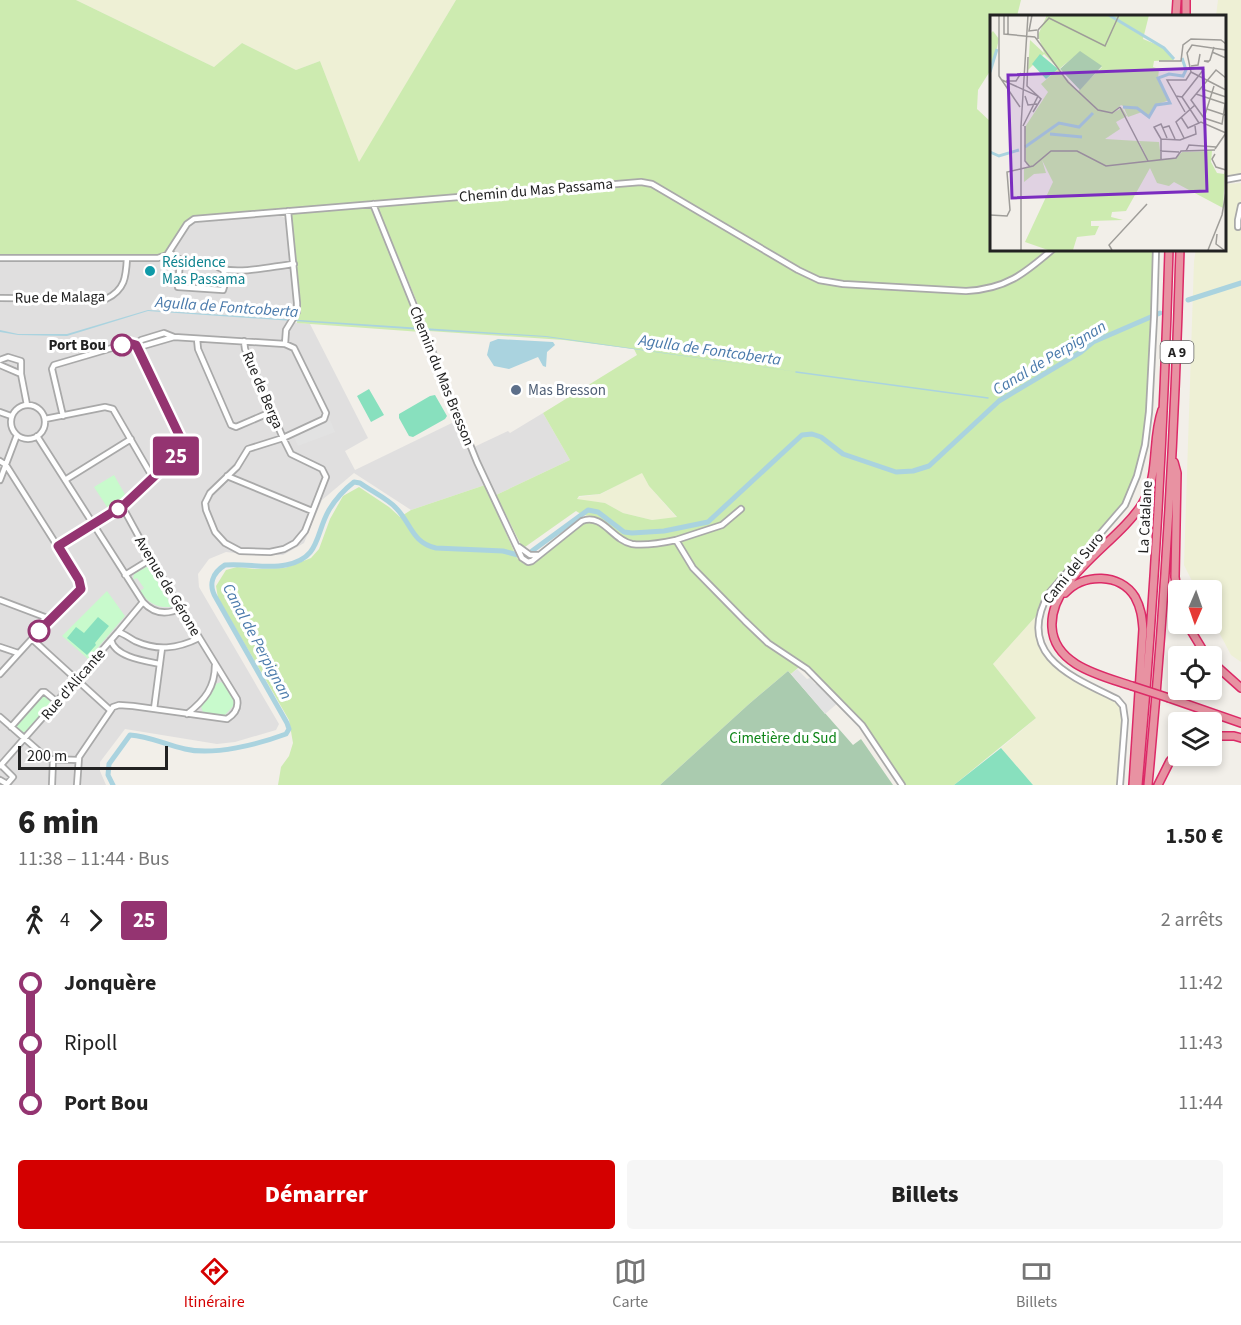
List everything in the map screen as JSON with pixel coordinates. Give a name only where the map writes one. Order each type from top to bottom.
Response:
[{"type":"highway","points":[[1176,15],[1177,0]]},
{"type":"highway","name":"La Catalane","points":[[1138,785],[1157,557],[1165,402],[1169,250]]},
{"type":"highway","name":"La Catalane","points":[[1148,785],[1160,647],[1172,454],[1180,250]]},
{"type":"highway","points":[[1165,402],[1158,421],[1156,461],[1142,504],[1063,588],[1053,613],[1052,631],[1063,653],[1082,667],[1241,723]]},
{"type":"highway","points":[[1172,454],[1177,473],[1175,580]]},
{"type":"highway","points":[[1057,601],[1069,588],[1082,581],[1093,578],[1105,579],[1121,584],[1131,592],[1142,612],[1143,629],[1133,785]]},
{"type":"highway","points":[[1222,671],[1241,688]]},
{"type":"highway","points":[[1222,736],[1241,738]]},
{"type":"highway","points":[[1158,785],[1168,765]]},
{"type":"street","points":[[1226,180],[1241,177]]},
{"type":"street","name":"Chemin du Mas Passama","points":[[169,252],[187,224],[194,219],[641,182],[652,183],[798,270],[819,280],[843,284],[966,291],[986,290],[1000,286],[1027,270],[1052,250]]},
{"type":"street","name":"Chemin du Mas Bresson","points":[[373,204],[477,462],[525,561],[532,561],[582,521],[590,518],[596,519],[622,541],[633,544],[655,544],[676,540]]},
{"type":"street","points":[[1238,227],[1241,206]]},
{"type":"street","points":[[285,344],[286,330],[294,318],[297,303],[288,211]]},
{"type":"street","name":"Cami del Suro","points":[[1120,785],[1125,720],[1123,706],[1117,699],[1068,675],[1053,663],[1042,644],[1038,622],[1041,607],[1049,593],[1125,505],[1137,476],[1146,434],[1156,250]]},
{"type":"street","points":[[0,258],[158,258],[169,252],[180,261],[190,264],[214,265],[223,269],[241,270],[294,264]]},
{"type":"street","name":"Rue de Malaga","points":[[0,298],[106,299],[120,290],[125,282],[127,258]]},
{"type":"street","points":[[180,261],[178,286],[223,290],[226,280],[223,269]]},
{"type":"street","points":[[136,345],[141,340],[164,333],[174,337],[285,344],[294,348],[326,417],[283,438],[248,449],[237,467],[227,476],[210,494],[205,503],[206,510],[220,538],[240,550],[270,552],[284,549],[295,543],[305,531],[312,511],[227,476]]},
{"type":"street","points":[[197,339],[198,349],[231,425],[236,427],[271,412]]},
{"type":"street","name":"Rue de Berga","points":[[244,341],[244,350],[291,454],[325,472],[326,477],[312,511]]},
{"type":"street","points":[[58,546],[122,506],[179,453],[182,444],[136,345],[129,343],[54,365],[52,369],[63,416]]},
{"type":"street","points":[[21,374],[0,362],[8,357],[21,361],[27,405]]},
{"type":"street","points":[[27,405],[39,410],[45,419],[44,428],[37,436],[27,439],[17,435],[11,427],[12,416],[17,409],[27,405]]},
{"type":"street","points":[[45,419],[105,407],[110,408],[116,412],[153,478]]},
{"type":"street","points":[[0,412],[12,416]]},
{"type":"street","points":[[0,480],[17,435]]},
{"type":"street","points":[[37,436],[142,602],[163,613],[171,613],[181,608]]},
{"type":"street","points":[[65,480],[131,439]]},
{"type":"street","points":[[0,461],[6,465],[58,546],[79,580],[81,589],[0,674]]},
{"type":"street","name":"Avenue de Gérone","points":[[110,710],[119,705],[227,719],[237,708],[237,699],[151,559],[122,506]]},
{"type":"street","points":[[741,509],[722,525],[676,540],[693,568],[745,621],[768,643],[807,669],[862,726],[902,785]]},
{"type":"street","points":[[125,574],[151,559]]},
{"type":"street","points":[[0,600],[50,619]]},
{"type":"street","name":"Rue d'Alicante","points":[[0,780],[7,784],[13,777],[0,765],[142,602]]},
{"type":"street","points":[[118,632],[150,646],[162,648],[179,646],[199,638]]},
{"type":"street","points":[[32,639],[110,710],[78,760],[77,785]]},
{"type":"street","points":[[111,640],[115,647],[126,654],[160,663]]},
{"type":"street","points":[[0,646],[18,653]]},
{"type":"street","points":[[154,709],[162,648]]},
{"type":"street","points":[[187,714],[211,690],[215,678],[215,664]]},
{"type":"street","points":[[11,727],[42,692],[57,702]]},
{"type":"street","points":[[0,717],[48,759],[78,760]]},
{"type":"street","points":[[52,785],[53,760]]},
{"type":"shaded area","points":[[279,215],[287,219],[295,306],[289,322],[310,324],[368,438],[345,451],[355,470],[458,420],[485,485],[411,510],[354,473],[322,500],[304,543],[283,555],[226,552],[209,559],[198,574],[199,587],[279,724],[276,730],[235,742],[217,744],[125,729],[100,762],[100,771],[106,785],[0,785],[0,261],[159,260],[169,257],[189,226],[195,222]]},
{"type":"shaded area","points":[[543,413],[570,460],[496,495],[474,447],[508,431],[510,433]]},
{"type":"shaded area","points":[[330,420],[335,432],[298,446],[293,434]]},
{"type":"shaded area","points":[[797,669],[815,684],[819,682],[839,702],[825,714],[791,674]]},
{"type":"green space","points":[[0,0],[76,0],[214,67],[242,43],[296,70],[320,61],[359,162],[456,0],[1021,0],[1017,15],[990,15],[990,71],[978,90],[977,109],[990,121],[990,250],[1048,250],[1011,277],[991,285],[966,288],[820,278],[799,268],[653,181],[641,179],[193,216],[167,250],[152,256],[0,256]]},
{"type":"green space","points":[[76,0],[456,0],[359,163],[320,61],[296,70],[242,43],[214,67]]},
{"type":"green space","points":[[1218,0],[1241,0],[1241,174],[1226,177],[1226,15],[1216,15]]},
{"type":"green space","points":[[1241,183],[1241,662],[1231,655],[1220,634],[1222,634],[1222,580],[1192,580],[1184,565],[1194,261],[1196,250],[1226,250],[1226,184]]},
{"type":"green space","points":[[641,184],[651,186],[797,273],[819,283],[966,294],[993,290],[1015,281],[1054,250],[1153,250],[1152,318],[1146,412],[1143,445],[1135,476],[1123,503],[1047,591],[1037,615],[993,664],[1036,718],[954,785],[904,785],[864,724],[746,619],[695,567],[677,538],[648,542],[633,541],[620,536],[598,518],[576,511],[525,547],[521,545],[496,495],[570,460],[543,413],[637,355],[634,349],[564,340],[429,331],[377,206]],"holes":[[[642,473],[649,486],[677,517],[652,520],[623,513],[605,503],[577,499],[579,496],[600,494]]]},
{"type":"green space","points":[[371,207],[421,332],[297,323],[299,300],[291,214]]},
{"type":"green space","points":[[369,389],[384,415],[371,422],[357,396]]},
{"type":"green space","points":[[435,395],[447,416],[413,437],[409,436],[399,414]]},
{"type":"green space","points":[[642,472],[649,486],[677,518],[652,520],[623,513],[605,503],[576,500],[579,497],[601,494]]},
{"type":"green space","points":[[114,475],[127,498],[109,510],[94,487]]},
{"type":"green space","points":[[485,485],[517,558],[524,564],[532,565],[583,523],[590,520],[595,521],[622,543],[634,547],[675,543],[692,570],[767,644],[799,667],[791,674],[788,671],[749,704],[660,785],[278,785],[281,767],[289,756],[293,743],[289,720],[218,598],[216,586],[226,570],[237,567],[285,568],[311,558],[319,549],[330,519],[343,496],[359,487],[400,517],[411,510]]},
{"type":"green space","points":[[148,566],[153,567],[159,578],[156,579],[169,601],[173,600],[171,607],[161,607],[150,602],[140,591],[144,588],[137,578],[133,580],[134,574]]},
{"type":"green space","points":[[107,591],[125,616],[88,659],[62,636]]},
{"type":"green space","points":[[1037,615],[1040,645],[1052,664],[1067,677],[1116,701],[1121,707],[1123,721],[1118,785],[1033,785],[1001,748],[1036,718],[993,664]]},
{"type":"green space","points":[[98,617],[109,626],[87,655],[67,638],[76,627],[84,633]]},
{"type":"green space","name":"Cimetière du Sud","points":[[788,671],[853,745],[861,739],[893,785],[660,785],[749,704]]},
{"type":"green space","points":[[221,682],[230,692],[234,705],[225,715],[203,713],[201,706],[216,684]]},
{"type":"green space","points":[[44,695],[50,699],[50,705],[26,731],[22,733],[17,730],[16,724]]},
{"type":"green space","points":[[1001,748],[1033,785],[954,785]]},
{"type":"water","points":[[148,310],[422,328],[423,330],[148,311],[67,336],[18,335],[0,332],[0,330],[18,334],[67,334]]},
{"type":"water","points":[[423,328],[546,336],[798,372],[546,337],[424,330]]},
{"type":"water","points":[[498,339],[553,342],[555,345],[547,352],[546,367],[538,357],[509,369],[494,366],[487,355],[490,342]]},
{"type":"waterway","name":"Canal de Perpignan","points":[[1188,300],[1241,283]]},
{"type":"waterway","name":"Canal de Perpignan","points":[[532,551],[588,510],[598,512],[624,532],[632,533],[664,531],[708,522],[802,435],[812,434],[821,437],[843,454],[896,472],[913,471],[929,466],[999,401],[1081,352],[1093,342],[1160,313]]},
{"type":"waterway","name":"Agulla de Fontcoberta","points":[[796,372],[988,398]]},
{"type":"waterway","name":"Canal de Perpignan","points":[[113,785],[108,775],[109,764],[130,735],[185,749],[209,751],[250,745],[286,734],[289,729],[287,723],[216,598],[212,588],[214,576],[225,565],[278,566],[297,562],[306,557],[315,544],[331,506],[354,482],[360,483],[393,505],[417,537],[428,545],[436,548],[503,551],[518,555]]},
{"type":"bus line","name":"25","points":[[39,631],[80,592],[82,585],[58,546],[124,505],[182,448],[181,439],[136,345],[129,343],[122,345]]},
{"type":"place","name":"Résidence Mas Passama","points":[[150,271]]},
{"type":"place","name":"Port Bou","points":[[122,345]]},
{"type":"place","name":"Mas Bresson","points":[[516,390]]}]
